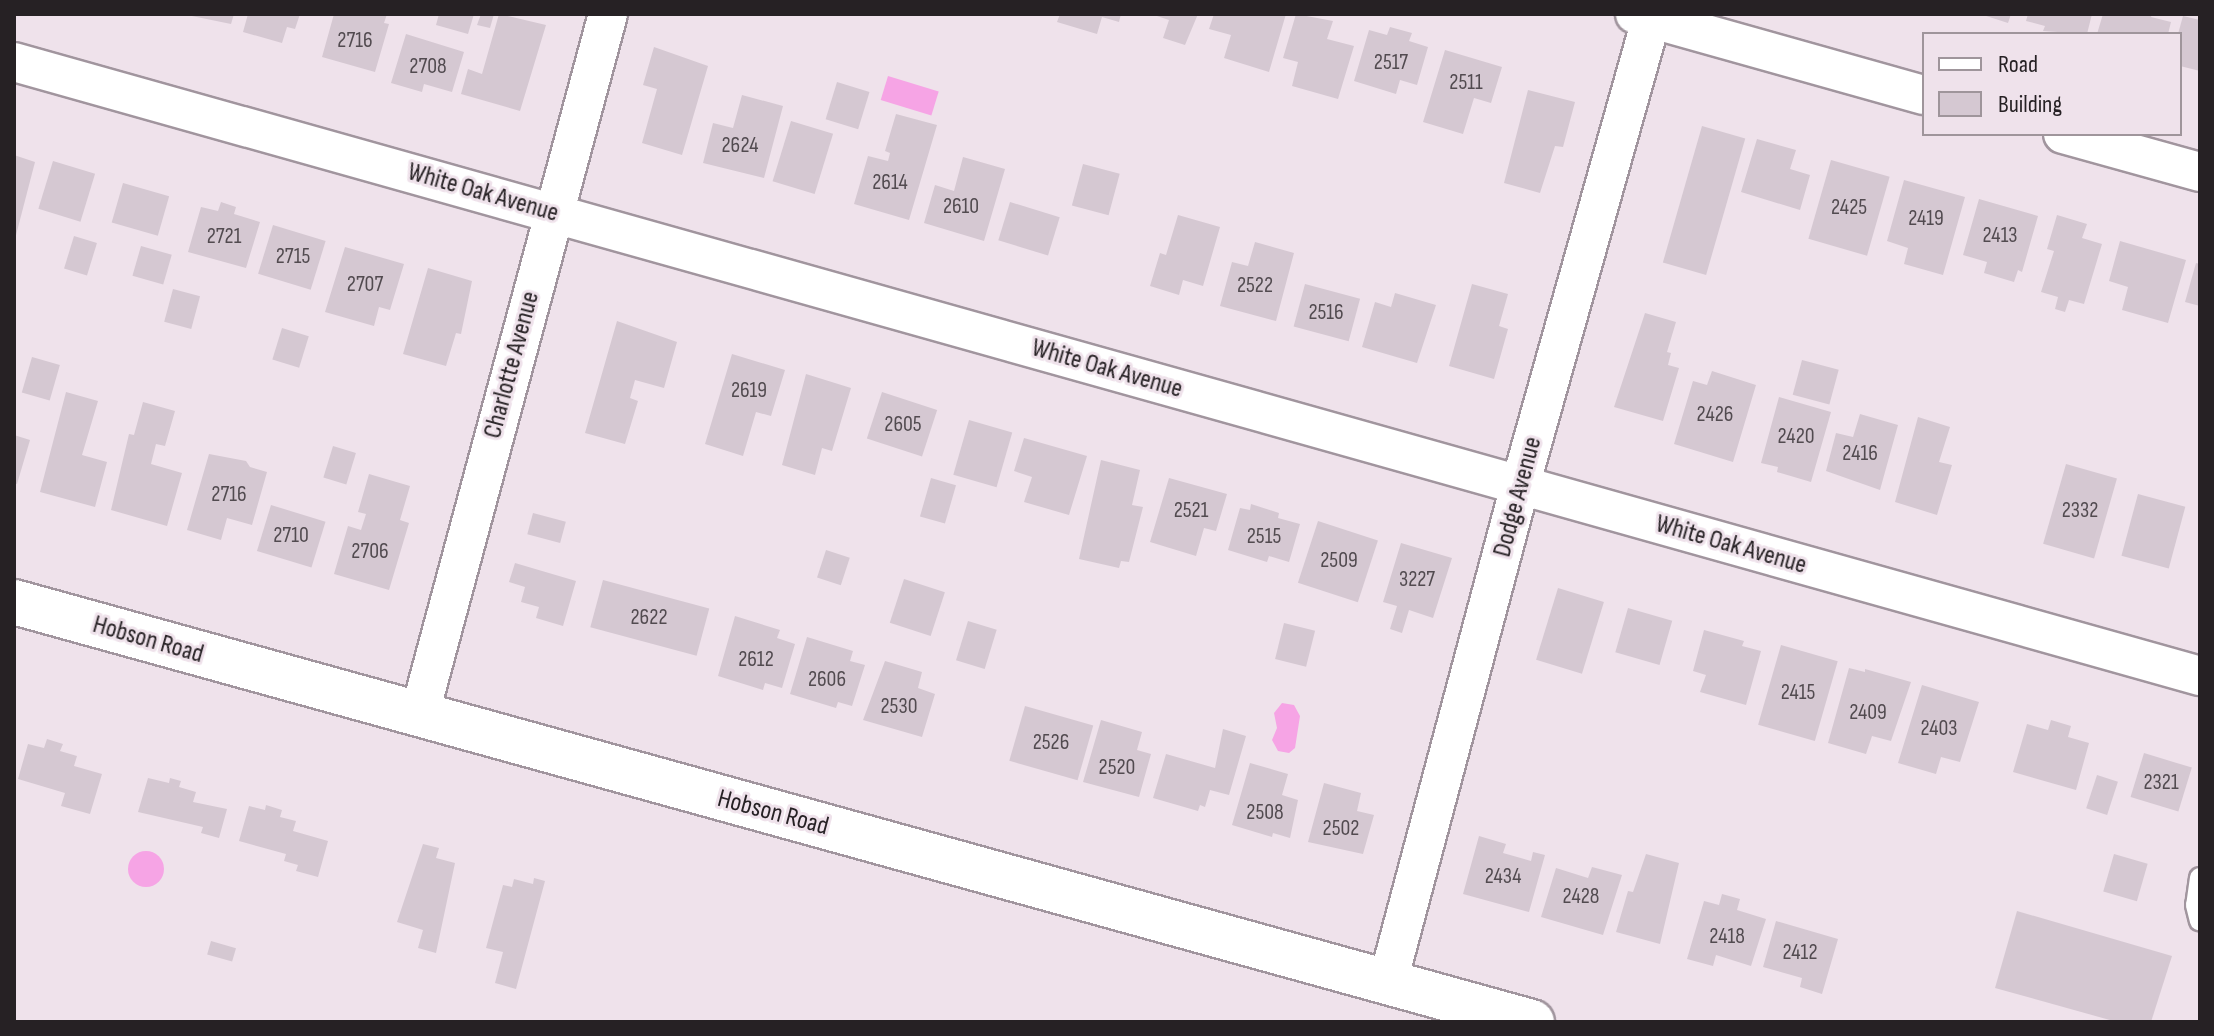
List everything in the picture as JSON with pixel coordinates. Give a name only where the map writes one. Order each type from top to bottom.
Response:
[{"type":"main road","name":"Hobson Road","points":[[14,602],[1532,1022]]},
{"type":"street","name":"Charlotte Avenue","points":[[419,716],[608,14]]},
{"type":"street","points":[[1647,16],[1922,94]]},
{"type":"street","name":"Dodge Avenue","points":[[1388,981],[1647,16]]},
{"type":"street","name":"White Oak Avenue","points":[[14,62],[2200,676]]},
{"type":"street","points":[[2070,136],[2200,172]]},
{"type":"lane","points":[[2200,878],[2196,905],[2200,921]]},
{"type":"shaded area","points":[[888,76],[939,91],[931,115],[881,100]]},
{"type":"shaded area","points":[[1282,703],[1294,705],[1300,716],[1295,748],[1289,753],[1278,751],[1272,740],[1277,728],[1274,713]]},
{"type":"shaded area","points":[[146,851],[159,856],[164,869],[159,882],[146,887],[133,882],[128,869],[133,856]]},
{"type":"building","points":[[187,14],[234,14],[231,24],[187,15]]},
{"type":"building","points":[[248,14],[300,14],[295,29],[287,27],[282,43],[243,32]]},
{"type":"building","points":[[334,14],[387,14],[384,23],[389,24],[375,72],[322,57]]},
{"type":"building","points":[[439,14],[474,14],[468,34],[436,25]]},
{"type":"building","points":[[481,14],[494,14],[490,28],[477,25]]},
{"type":"building","points":[[499,14],[546,25],[520,111],[461,94],[468,69],[482,74]]},
{"type":"building","points":[[1060,14],[1121,14],[1119,22],[1102,17],[1097,34],[1057,22]]},
{"type":"building","points":[[1151,14],[1198,14],[1185,45],[1163,38],[1169,20]]},
{"type":"building","points":[[1214,14],[1286,14],[1269,72],[1224,58],[1231,35],[1209,29]]},
{"type":"building","points":[[1296,14],[1333,21],[1327,39],[1354,46],[1338,99],[1292,86],[1298,62],[1283,58]]},
{"type":"building","points":[[1980,14],[2011,14],[2008,23]]},
{"type":"building","points":[[2028,14],[2092,14],[2088,32],[2043,31],[2045,26],[2026,21]]},
{"type":"building","points":[[2103,14],[2152,14],[2151,17],[2171,22],[2168,32],[2098,32]]},
{"type":"building","points":[[2183,16],[2200,20],[2200,71],[2182,66],[2182,32],[2179,32]]},
{"type":"building","points":[[1390,27],[1412,33],[1409,41],[1428,47],[1417,85],[1400,80],[1396,94],[1354,81],[1369,30],[1387,35]]},
{"type":"building","points":[[406,34],[464,52],[452,92],[424,84],[422,92],[391,83]]},
{"type":"building","points":[[654,47],[708,66],[682,155],[642,143],[657,89],[643,85]]},
{"type":"building","points":[[1445,50],[1502,67],[1491,103],[1474,98],[1463,134],[1423,122]]},
{"type":"building","points":[[837,82],[870,92],[858,129],[826,119]]},
{"type":"building","points":[[1528,90],[1575,102],[1563,147],[1555,146],[1540,193],[1504,183]]},
{"type":"building","points":[[742,95],[783,106],[764,178],[703,163],[713,123],[733,128]]},
{"type":"building","points":[[896,114],[937,125],[909,220],[854,204],[868,156],[888,161],[890,153],[885,151]]},
{"type":"building","points":[[791,121],[833,134],[815,194],[773,181]]},
{"type":"building","points":[[1702,126],[1745,138],[1706,275],[1663,262]]},
{"type":"building","points":[[1757,139],[1796,150],[1790,169],[1810,175],[1800,210],[1741,192]]},
{"type":"building","points":[[14,155],[35,162],[15,239],[14,239]]},
{"type":"building","points":[[963,157],[1005,169],[984,241],[924,223],[935,185],[954,191]]},
{"type":"building","points":[[1831,160],[1890,177],[1867,256],[1808,239]]},
{"type":"building","points":[[53,161],[95,174],[80,222],[38,209]]},
{"type":"building","points":[[1083,164],[1120,174],[1109,215],[1072,206]]},
{"type":"building","points":[[1904,180],[1965,197],[1943,275],[1904,264],[1908,248],[1887,241]]},
{"type":"building","points":[[123,183],[169,196],[158,236],[112,222]]},
{"type":"building","points":[[1979,199],[2038,216],[2022,272],[2018,270],[2014,282],[1984,273],[1987,262],[1963,255]]},
{"type":"building","points":[[221,202],[236,207],[234,214],[260,222],[246,268],[188,252],[201,207],[218,211]]},
{"type":"building","points":[[1010,202],[1060,217],[1048,255],[998,240]]},
{"type":"building","points":[[1178,215],[1220,227],[1203,286],[1183,280],[1179,295],[1150,286],[1160,253],[1166,255]]},
{"type":"building","points":[[2057,215],[2087,224],[2082,238],[2102,244],[2084,304],[2069,300],[2065,312],[2055,309],[2058,297],[2041,292],[2054,251],[2047,249]]},
{"type":"building","points":[[273,225],[326,241],[311,290],[258,274]]},
{"type":"building","points":[[74,236],[97,243],[87,276],[64,269]]},
{"type":"building","points":[[2120,241],[2186,260],[2168,323],[2122,310],[2128,287],[2109,281]]},
{"type":"building","points":[[1255,242],[1294,253],[1276,321],[1220,306],[1232,262],[1248,266]]},
{"type":"building","points":[[141,246],[172,255],[163,285],[132,276]]},
{"type":"building","points":[[345,247],[404,264],[390,310],[379,307],[374,326],[325,312]]},
{"type":"building","points":[[2196,263],[2200,264],[2200,306],[2185,302]]},
{"type":"building","points":[[428,268],[472,281],[461,334],[456,333],[446,366],[403,354]]},
{"type":"building","points":[[1305,284],[1360,299],[1349,341],[1294,327]]},
{"type":"building","points":[[1472,284],[1508,294],[1499,326],[1508,329],[1494,379],[1449,366]]},
{"type":"building","points":[[173,289],[200,296],[191,329],[164,322]]},
{"type":"building","points":[[1395,293],[1436,305],[1417,363],[1362,347],[1375,302],[1391,307]]},
{"type":"building","points":[[1645,313],[1676,322],[1667,352],[1671,353],[1668,365],[1679,368],[1663,421],[1614,407]]},
{"type":"building","points":[[617,321],[677,342],[664,388],[635,380],[630,398],[638,401],[625,444],[585,433]]},
{"type":"building","points":[[282,328],[309,336],[299,368],[272,360]]},
{"type":"building","points":[[732,354],[785,370],[771,416],[756,412],[743,456],[705,444]]},
{"type":"building","points":[[32,357],[60,365],[50,401],[22,393]]},
{"type":"building","points":[[1802,360],[1839,370],[1829,405],[1793,395]]},
{"type":"building","points":[[1712,371],[1756,385],[1733,462],[1674,444],[1693,381],[1707,385]]},
{"type":"building","points":[[806,374],[851,388],[832,451],[822,448],[815,475],[782,465]]},
{"type":"building","points":[[66,392],[98,401],[82,455],[107,462],[95,507],[40,492]]},
{"type":"building","points":[[882,392],[937,410],[922,457],[867,439]]},
{"type":"building","points":[[1779,397],[1831,412],[1811,482],[1777,472],[1778,467],[1761,463]]},
{"type":"building","points":[[143,402],[175,411],[165,446],[156,444],[151,464],[182,473],[167,526],[111,510],[129,434],[134,435]]},
{"type":"building","points":[[1860,414],[1898,425],[1880,490],[1826,471],[1836,433],[1853,437]]},
{"type":"building","points":[[1918,417],[1950,427],[1939,462],[1952,465],[1937,515],[1895,502]]},
{"type":"building","points":[[969,420],[1012,432],[997,487],[953,475]]},
{"type":"building","points":[[14,435],[30,440],[17,484],[14,483]]},
{"type":"building","points":[[1024,438],[1087,456],[1069,515],[1024,502],[1032,477],[1014,471]]},
{"type":"building","points":[[333,446],[356,453],[346,485],[323,478]]},
{"type":"building","points":[[209,454],[246,461],[250,467],[267,472],[252,525],[227,518],[221,540],[187,530]]},
{"type":"building","points":[[1101,460],[1140,470],[1132,505],[1143,507],[1129,562],[1121,561],[1119,568],[1079,559]]},
{"type":"building","points":[[2066,464],[2117,479],[2094,558],[2043,544]]},
{"type":"building","points":[[369,474],[410,486],[400,520],[409,523],[389,590],[334,574],[348,526],[361,530],[366,514],[358,512]]},
{"type":"building","points":[[931,478],[956,485],[945,524],[920,516]]},
{"type":"building","points":[[1169,478],[1227,494],[1216,531],[1204,528],[1196,556],[1150,542]]},
{"type":"building","points":[[2138,494],[2185,507],[2169,569],[2121,556]]},
{"type":"building","points":[[1251,504],[1279,513],[1278,518],[1300,524],[1289,562],[1269,556],[1267,562],[1228,550],[1240,508],[1250,510]]},
{"type":"building","points":[[271,505],[326,522],[311,568],[257,551]]},
{"type":"building","points":[[533,513],[566,522],[560,543],[527,534]]},
{"type":"building","points":[[1318,521],[1378,540],[1358,602],[1298,583]]},
{"type":"building","points":[[1401,543],[1452,558],[1433,618],[1409,610],[1402,633],[1390,629],[1397,606],[1383,602]]},
{"type":"building","points":[[826,550],[850,558],[841,585],[817,578]]},
{"type":"building","points":[[515,563],[576,581],[563,626],[536,618],[539,607],[521,602],[525,587],[509,582]]},
{"type":"building","points":[[904,579],[945,592],[931,636],[890,623]]},
{"type":"building","points":[[603,580],[709,608],[697,656],[590,627]]},
{"type":"building","points":[[1558,588],[1604,602],[1582,674],[1536,660]]},
{"type":"building","points":[[1628,608],[1672,621],[1660,665],[1615,652]]},
{"type":"building","points":[[735,616],[780,630],[777,638],[795,644],[782,688],[765,683],[763,690],[718,676]]},
{"type":"building","points":[[968,621],[997,630],[985,669],[956,660]]},
{"type":"building","points":[[1284,623],[1315,631],[1306,667],[1275,659]]},
{"type":"building","points":[[1704,630],[1744,641],[1742,646],[1761,651],[1746,705],[1700,692],[1706,675],[1693,671]]},
{"type":"building","points":[[807,637],[853,651],[850,661],[865,665],[852,706],[838,702],[836,708],[790,694]]},
{"type":"building","points":[[1781,645],[1838,661],[1815,741],[1758,725]]},
{"type":"building","points":[[885,661],[922,672],[918,688],[935,694],[922,737],[863,720]]},
{"type":"building","points":[[1849,668],[1865,672],[1865,669],[1911,682],[1891,741],[1872,736],[1866,754],[1828,743]]},
{"type":"building","points":[[1922,685],[1979,702],[1960,762],[1941,757],[1936,774],[1898,763]]},
{"type":"building","points":[[1025,706],[1093,726],[1078,780],[1009,761]]},
{"type":"building","points":[[1101,720],[1142,732],[1137,750],[1151,754],[1139,797],[1083,782]]},
{"type":"building","points":[[2051,720],[2071,726],[2068,737],[2089,743],[2076,790],[2013,772],[2027,724],[2048,730]]},
{"type":"building","points":[[1223,729],[1246,736],[1229,795],[1210,790],[1205,807],[1200,805],[1198,811],[1153,798],[1166,754],[1215,768]]},
{"type":"building","points":[[47,739],[63,744],[60,751],[77,756],[74,766],[102,774],[90,814],[61,806],[65,793],[18,779],[28,744],[44,748]]},
{"type":"building","points":[[2144,753],[2192,768],[2178,812],[2131,797]]},
{"type":"building","points":[[1250,763],[1288,774],[1282,795],[1298,800],[1290,838],[1273,833],[1272,837],[1232,825]]},
{"type":"building","points":[[2097,775],[2118,782],[2107,815],[2086,808]]},
{"type":"building","points":[[148,778],[169,783],[170,778],[181,781],[179,787],[196,792],[193,802],[227,809],[219,838],[201,833],[203,827],[138,812]]},
{"type":"building","points":[[1324,783],[1361,793],[1357,811],[1374,815],[1363,854],[1308,842]]},
{"type":"building","points":[[266,805],[282,810],[280,817],[296,821],[293,831],[328,841],[318,877],[296,871],[298,865],[284,861],[286,854],[239,841],[249,806],[265,810]]},
{"type":"building","points":[[1479,836],[1506,844],[1503,853],[1531,861],[1533,852],[1545,855],[1529,912],[1463,894]]},
{"type":"building","points":[[423,844],[439,848],[436,858],[455,863],[436,953],[418,948],[423,930],[397,922]]},
{"type":"building","points":[[1646,854],[1679,863],[1660,944],[1616,932],[1628,891],[1633,892]]},
{"type":"building","points":[[2114,854],[2148,864],[2137,901],[2103,891]]},
{"type":"building","points":[[1592,867],[1622,875],[1603,935],[1541,917],[1556,868],[1588,878]]},
{"type":"building","points":[[534,878],[545,881],[516,989],[495,983],[503,952],[486,948],[503,885],[512,887],[514,879],[533,884]]},
{"type":"building","points":[[1722,894],[1740,899],[1737,910],[1766,919],[1751,966],[1716,955],[1713,966],[1687,959],[1704,901],[1719,905]]},
{"type":"building","points":[[2017,911],[2172,956],[2151,1022],[2117,1022],[1995,988]]},
{"type":"building","points":[[1776,921],[1838,939],[1822,994],[1800,987],[1802,978],[1763,967]]},
{"type":"building","points":[[211,941],[236,948],[232,962],[207,954]]}]
